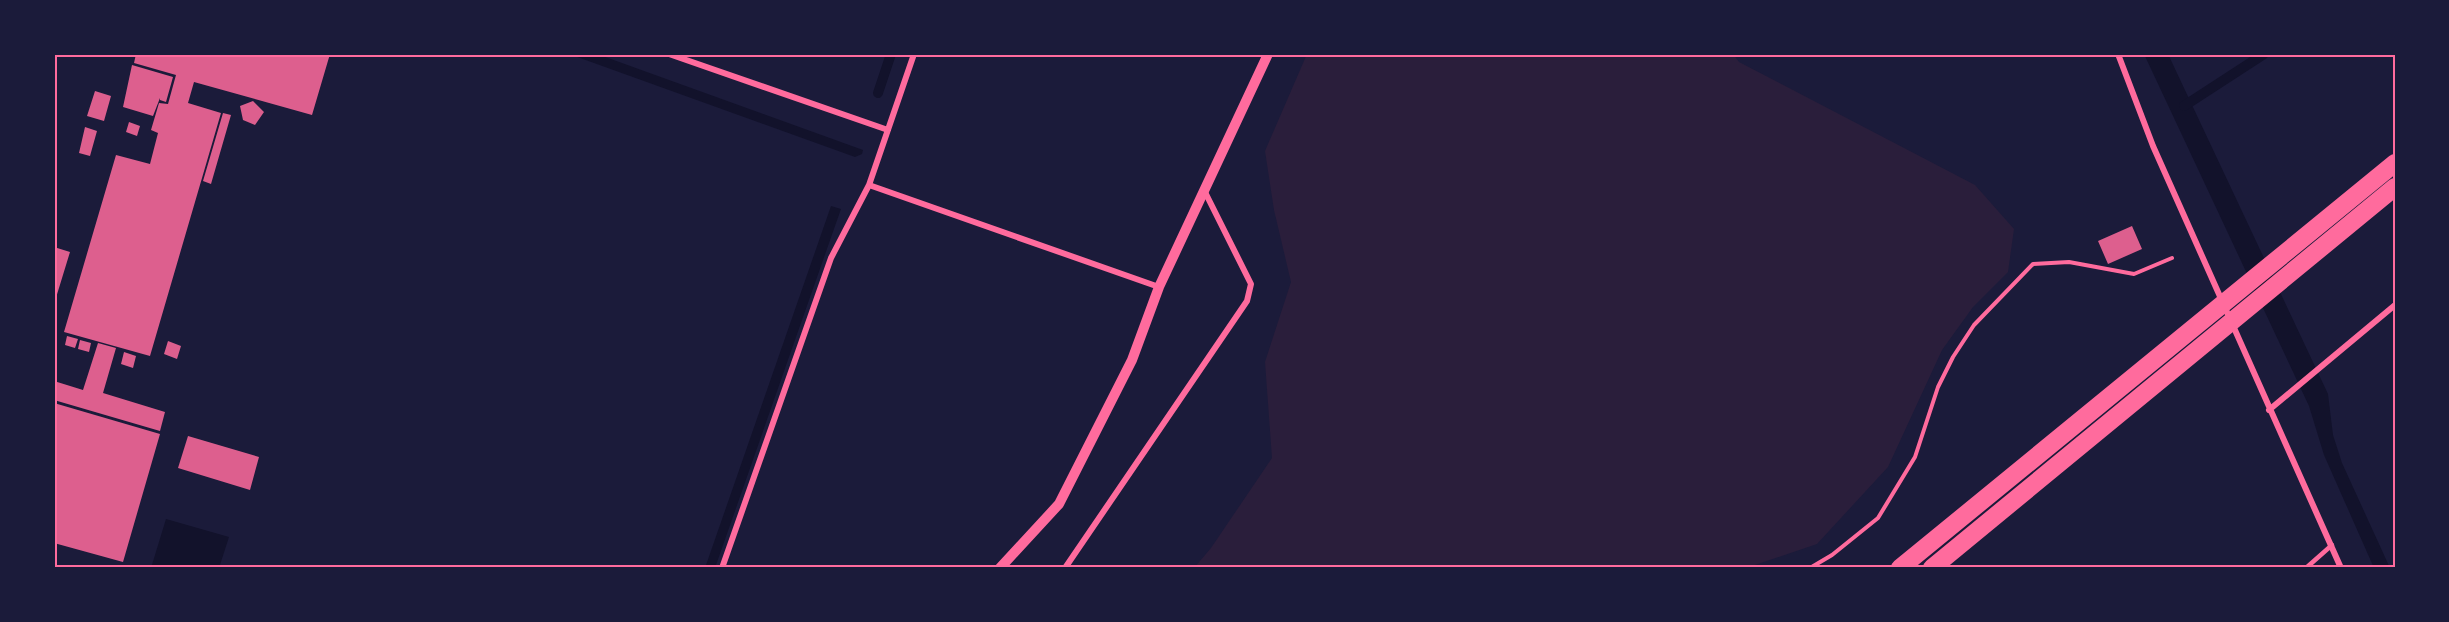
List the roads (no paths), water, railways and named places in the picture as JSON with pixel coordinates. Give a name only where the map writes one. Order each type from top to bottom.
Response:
[{"type":"highway","points":[[1900,568],[2395,163]]},
{"type":"highway","points":[[1932,568],[2395,187]]},
{"type":"street","points":[[669,54],[888,130]]},
{"type":"street","points":[[722,568],[831,258],[869,184],[914,54]]},
{"type":"street","points":[[1000,568],[1059,504],[1132,360],[1159,287],[1268,54]]},
{"type":"street","points":[[2118,54],[2153,146],[2341,568]]},
{"type":"street","points":[[869,184],[1159,287]]},
{"type":"street","points":[[1065,568],[1247,301],[1251,284],[1204,189]]},
{"type":"street","points":[[2269,410],[2395,305]]},
{"type":"lane","points":[[2306,568],[2332,545]]},
{"type":"waterway","points":[[878,93],[891,54]]},
{"type":"waterway","points":[[2184,106],[2264,54]]}]
